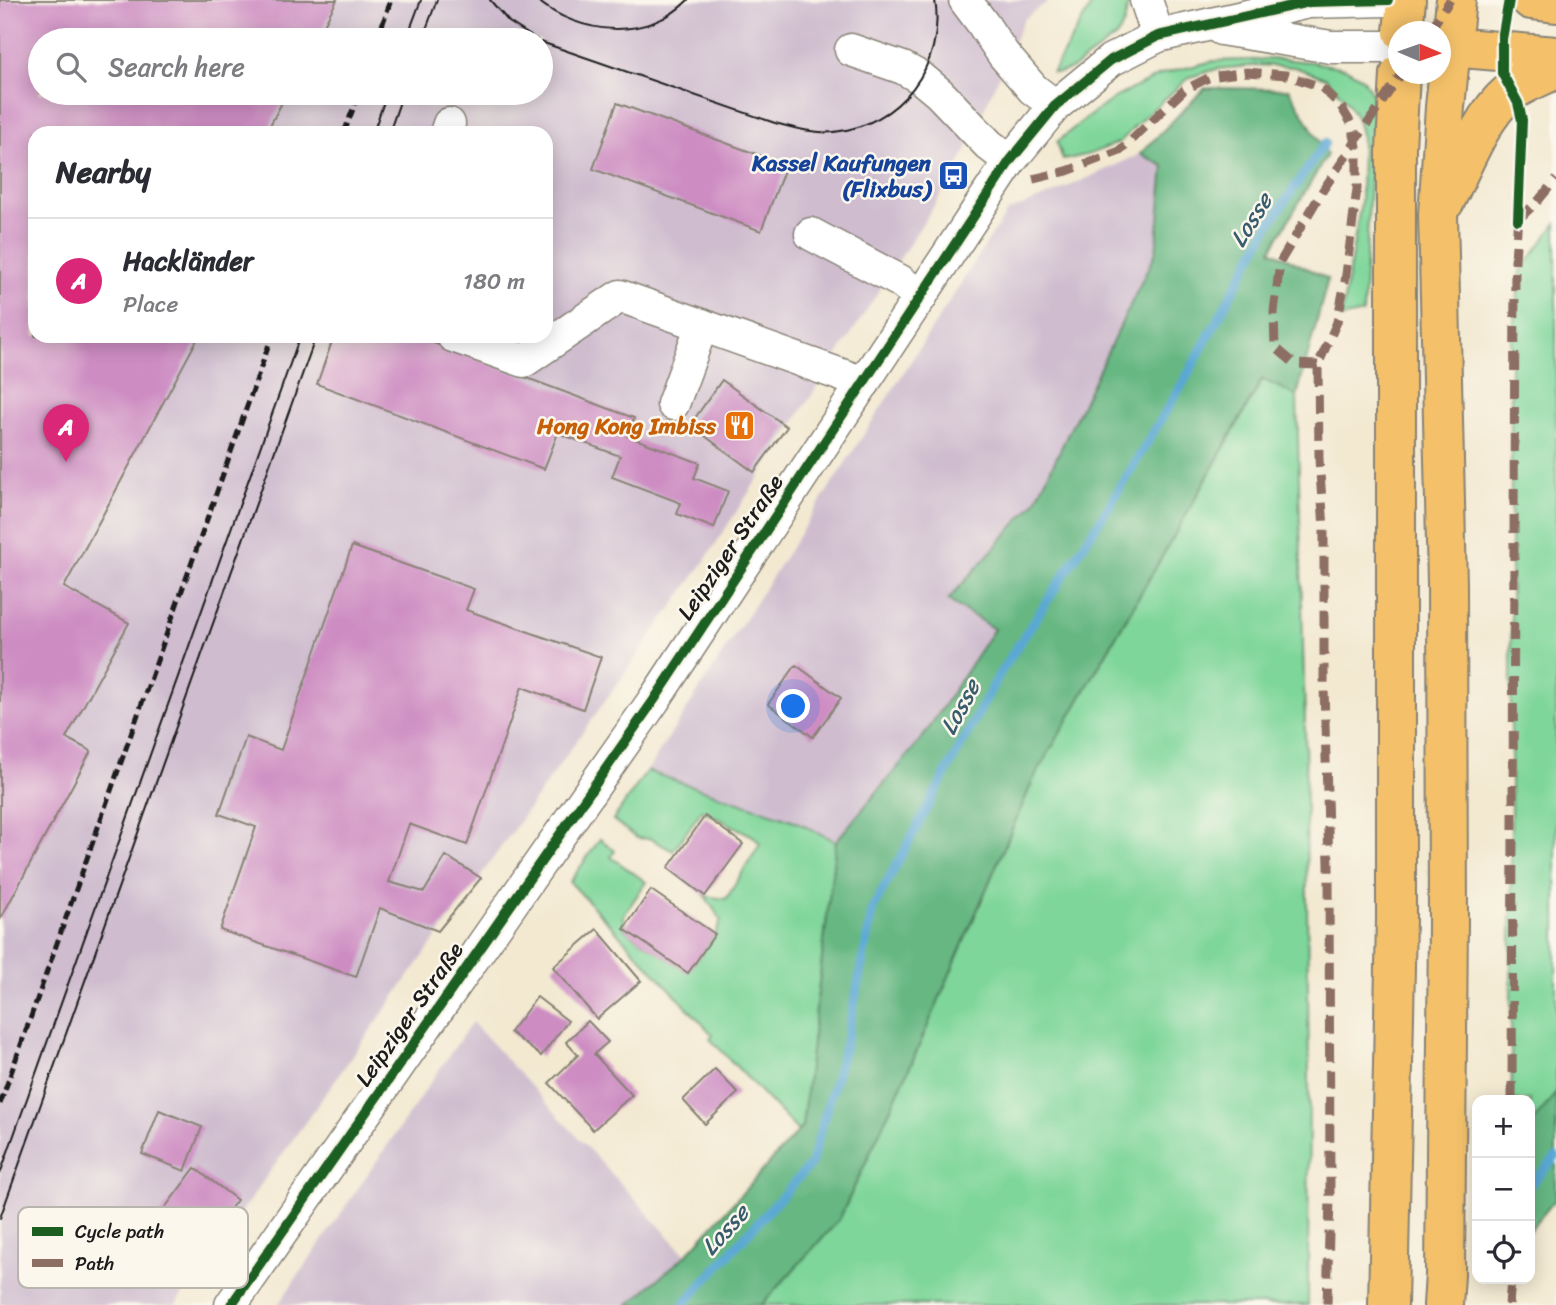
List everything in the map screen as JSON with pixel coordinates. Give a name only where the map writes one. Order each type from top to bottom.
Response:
[{"type":"main road","points":[[1404,21],[1406,0]]},
{"type":"main road","points":[[1451,24],[1456,0]]},
{"type":"main road","points":[[1531,0],[1556,3]]},
{"type":"main road","points":[[1451,47],[1556,56]]},
{"type":"main road","points":[[1438,215],[1477,137],[1497,104],[1511,92],[1556,69]]},
{"type":"main road","points":[[1388,1305],[1396,919],[1396,148],[1399,84]]},
{"type":"main road","points":[[1443,1305],[1448,919],[1447,610],[1438,215],[1445,84]]},
{"type":"street","points":[[965,0],[1003,54],[1033,89],[1055,106]]},
{"type":"street","points":[[1146,0],[1158,36]]},
{"type":"street","name":"Leipziger Straße","points":[[248,1281],[654,700],[1010,161],[1055,106],[1111,60],[1158,36],[1311,1],[1388,0]]},
{"type":"street","name":"Leipziger Straße","points":[[1206,26],[1331,47],[1388,47]]},
{"type":"street","points":[[851,50],[903,68],[920,78],[939,93],[989,145],[1010,161]]},
{"type":"street","points":[[811,234],[900,281],[921,297]]},
{"type":"street","points":[[553,341],[620,296],[864,383]]},
{"type":"street","points":[[673,404],[702,326]]},
{"type":"street","points":[[473,343],[524,361],[551,343]]},
{"type":"street","name":"Leipziger Straße","points":[[231,1305],[243,1288]]},
{"type":"shaded area","points":[[0,0],[1050,0],[1024,19],[957,170],[704,562],[245,1207],[18,1207],[18,1288],[187,1288],[175,1305],[0,1305]]},
{"type":"shaded area","points":[[1140,154],[1164,166],[1156,252],[1035,502],[949,599],[994,629],[923,737],[836,841],[792,820],[647,771],[1007,212]]},
{"type":"shaded area","points":[[472,1022],[686,1255],[628,1305],[278,1305]]},
{"type":"green space","points":[[1094,0],[1129,0],[1124,24],[1116,37],[1073,68],[1052,73]]},
{"type":"green space","points":[[1279,59],[1345,68],[1362,78],[1372,93],[1363,313],[1341,318],[1361,202],[1362,138],[1357,119],[1347,101],[1326,78],[1294,67],[1261,65],[1217,69],[1190,77],[1120,142],[1090,154],[1063,160],[1057,142],[1116,97],[1162,74],[1213,61]]},
{"type":"green space","points":[[1205,88],[1289,89],[1327,155],[1271,250],[1328,279],[1297,396],[1262,379],[1033,780],[913,1060],[839,1220],[761,1305],[628,1305],[686,1255],[802,1127],[836,841],[923,737],[994,629],[948,600],[1035,502],[1156,252],[1164,166],[1140,154]]},
{"type":"green space","points":[[1556,223],[1556,1093],[1535,1120],[1535,1095],[1511,1095],[1511,343],[1521,271]]},
{"type":"green space","points":[[1263,379],[1297,396],[1305,724],[1309,1074],[1308,1305],[761,1305],[839,1220],[913,1060],[1033,780]]},
{"type":"green space","points":[[647,771],[792,820],[836,841],[802,1127],[798,1131],[710,1039],[713,1035],[570,882],[600,839],[615,851],[611,857],[646,882],[624,915],[624,929],[688,972],[715,934],[721,920],[705,896],[726,899],[760,844],[753,836],[702,810],[673,851],[651,839],[637,838],[613,820]]},
{"type":"green space","points":[[1556,1093],[1556,1199],[1535,1224],[1535,1158],[1535,1120]]},
{"type":"building","points":[[0,0],[337,0],[322,28],[28,28],[28,105],[281,105],[270,126],[28,126],[28,343],[195,343],[64,587],[129,623],[66,738],[91,751],[0,920]]},
{"type":"building","points":[[617,103],[786,165],[761,231],[593,169]]},
{"type":"building","points":[[332,343],[434,343],[634,418],[627,436],[700,463],[694,478],[728,491],[714,528],[677,514],[681,503],[612,477],[620,456],[558,433],[544,469],[317,384]]},
{"type":"building","points":[[521,343],[536,343],[534,348]]},
{"type":"building","name":"Hong Kong Imbiss","points":[[722,380],[787,427],[754,472],[690,425]]},
{"type":"building","points":[[352,546],[474,589],[466,610],[601,657],[583,709],[522,687],[467,845],[409,824],[389,882],[424,892],[446,856],[481,878],[438,931],[380,908],[356,977],[220,930],[256,827],[219,814],[246,737],[281,750]]},
{"type":"building","points":[[796,665],[841,698],[813,737],[768,704]]},
{"type":"building","points":[[705,816],[743,844],[705,896],[668,868]]},
{"type":"building","points":[[651,890],[715,934],[688,973],[624,929]]},
{"type":"building","points":[[597,929],[641,981],[597,1019],[553,967]]},
{"type":"building","points":[[537,997],[568,1021],[541,1056],[510,1032]]},
{"type":"building","points":[[588,1021],[608,1042],[594,1054],[632,1095],[593,1130],[549,1083],[578,1055],[566,1042]]},
{"type":"building","points":[[715,1069],[738,1093],[705,1124],[683,1100]]},
{"type":"building","points":[[159,1110],[202,1127],[185,1171],[142,1154]]},
{"type":"building","points":[[195,1168],[237,1200],[232,1207],[166,1207]]},
{"type":"waterway","name":"Losse","points":[[683,1305],[811,1164],[848,1034],[873,908],[1000,673],[1106,511],[1183,383],[1269,225],[1325,143]]},
{"type":"waterway","points":[[1535,1180],[1556,1157]]},
{"type":"tram line","points":[[410,28],[421,0]]},
{"type":"tram line","points":[[426,28],[437,0]]},
{"type":"tram line","points":[[490,0],[509,22],[518,28]]},
{"type":"tram line","points":[[537,0],[573,21],[613,29],[653,23],[688,0]]},
{"type":"tram line","points":[[553,46],[775,123],[797,129],[834,132],[879,118],[897,105],[913,88],[925,69],[933,47],[935,0]]},
{"type":"tram line","points":[[375,126],[383,105]]},
{"type":"tram line","points":[[391,126],[399,105]]},
{"type":"tram line","points":[[0,1174],[297,343]]},
{"type":"tram line","points":[[0,1218],[313,343]]},
{"type":"railway","points":[[381,28],[391,0]]},
{"type":"railway","points":[[347,126],[354,105]]},
{"type":"railway","points":[[0,1104],[270,343]]},
{"type":"marked path","points":[[1436,21],[1450,0]]},
{"type":"marked path","points":[[1033,179],[1067,171],[1120,151],[1184,90],[1210,77],[1247,72],[1286,75],[1321,87],[1340,105],[1351,123],[1357,147],[1357,189],[1345,282],[1337,322],[1318,365],[1319,459],[1324,528],[1324,687],[1329,866],[1330,1198],[1327,1305]]},
{"type":"marked path","points":[[1318,365],[1295,364],[1275,347],[1274,312],[1280,262],[1323,190],[1394,84]]},
{"type":"marked path","points":[[1518,220],[1556,179]]},
{"type":"marked path","points":[[1512,1095],[1515,260],[1518,215]]},
{"type":"marked path","points":[[1509,1305],[1511,1284]]},
{"type":"cycle path","points":[[248,1281],[654,700],[1010,161],[1055,106],[1111,60],[1158,36],[1309,2],[1388,0]]},
{"type":"cycle path","points":[[1509,0],[1502,39],[1502,73],[1518,103],[1522,120],[1518,220]]},
{"type":"cycle path","points":[[231,1305],[243,1288]]},
{"type":"place","name":"Kassel Kaufungen (Flixbus)","points":[[954,176]]},
{"type":"place","name":"Hong Kong Imbiss","points":[[739,426]]},
{"type":"place","name":"Hackländer","points":[[66,462]]}]
